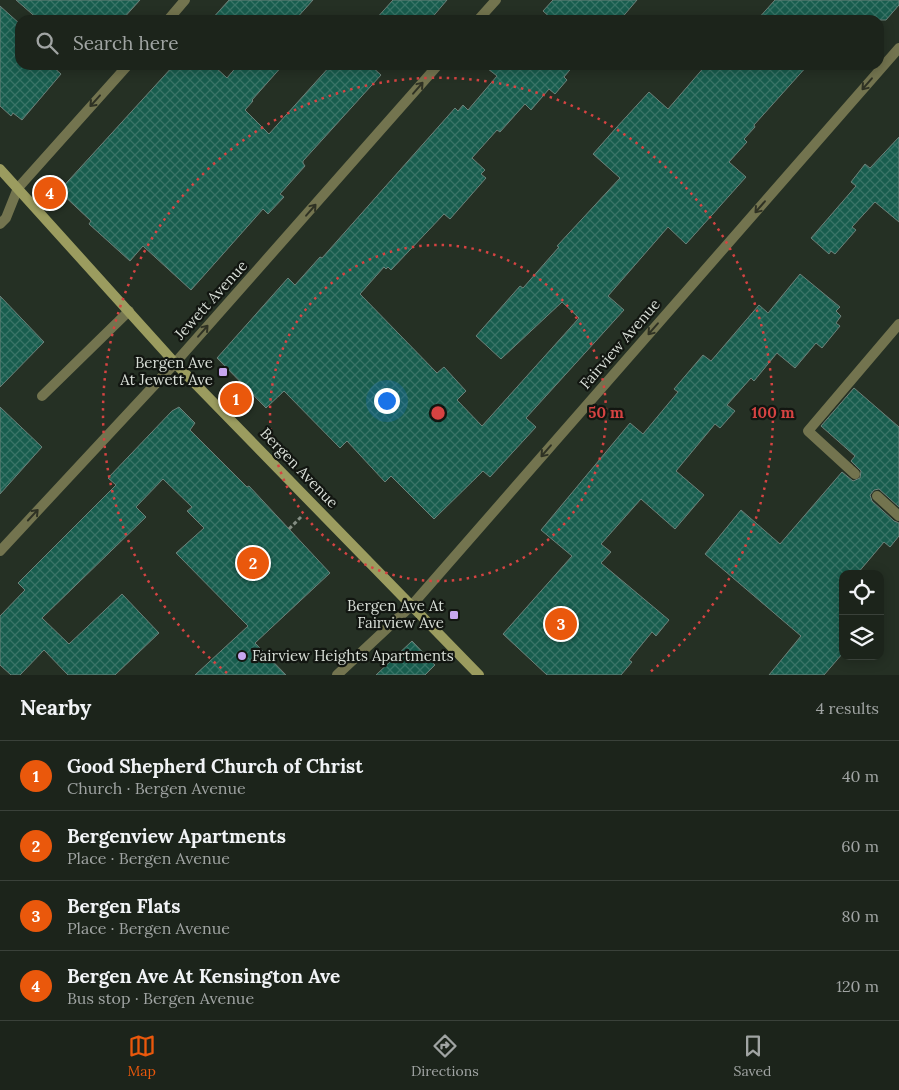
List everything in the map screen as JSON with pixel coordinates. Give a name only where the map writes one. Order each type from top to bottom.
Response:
[{"type":"street","points":[[172,15],[185,0]]},
{"type":"street","points":[[482,15],[496,0]]},
{"type":"street","name":"Fairview Avenue","points":[[884,65],[899,48]]},
{"type":"street","points":[[0,224],[6,218],[18,188],[124,70]]},
{"type":"street","name":"Jewett Avenue","points":[[0,550],[175,363],[434,70]]},
{"type":"street","name":"Fairview Avenue","points":[[337,675],[412,605],[880,70]]},
{"type":"street","name":"Bergen Avenue","points":[[0,169],[175,363],[479,675]]},
{"type":"street","points":[[42,396],[128,311]]},
{"type":"street","points":[[855,474],[808,431],[899,324]]},
{"type":"street","points":[[878,496],[899,516]]},
{"type":"path","points":[[289,530],[301,517]]},
{"type":"building","points":[[16,0],[140,0],[126,15],[33,15]]},
{"type":"building","points":[[229,0],[313,0],[300,15],[216,15]]},
{"type":"building","points":[[393,0],[447,0],[434,15],[380,15]]},
{"type":"building","points":[[553,0],[637,0],[624,15],[547,15],[543,11]]},
{"type":"building","points":[[775,0],[899,0],[899,5],[886,20],[884,20],[884,15],[762,15]]},
{"type":"building","points":[[0,6],[15,20],[15,70],[57,70],[61,74],[22,120],[13,113],[11,116],[0,106]]},
{"type":"building","points":[[169,70],[218,70],[227,78],[234,70],[279,70],[245,110],[269,134],[327,70],[376,70],[381,75],[303,161],[305,166],[280,194],[284,197],[268,214],[263,209],[191,290],[143,246],[130,261],[89,224],[91,221],[59,191]]},
{"type":"building","points":[[489,70],[570,70],[564,77],[567,80],[555,94],[549,89],[531,110],[525,104],[500,132],[497,130],[472,158],[485,170],[481,174],[486,178],[450,219],[444,214],[391,270],[388,267],[386,269],[384,267],[360,294],[437,373],[444,367],[466,391],[457,400],[482,426],[579,318],[562,302],[501,359],[476,336],[520,286],[523,288],[559,247],[557,246],[620,178],[593,154],[616,128],[649,92],[668,109],[702,70],[804,70],[754,125],[755,127],[744,139],[747,142],[729,162],[746,177],[686,244],[668,227],[608,296],[624,310],[526,418],[536,427],[490,477],[483,471],[434,519],[391,476],[385,482],[347,441],[340,448],[284,391],[266,408],[217,358],[288,278],[295,285],[320,257],[322,258],[455,108],[458,111],[463,105],[468,110],[497,76]]},
{"type":"building","points":[[899,137],[899,222],[875,202],[852,227],[856,230],[835,254],[831,251],[829,254],[811,238],[856,186],[851,182],[865,164],[870,168]]},
{"type":"building","points":[[800,274],[840,307],[836,311],[841,316],[836,323],[840,326],[822,348],[816,343],[795,368],[777,353],[754,381],[751,378],[727,405],[735,411],[720,428],[715,424],[676,471],[704,495],[675,529],[641,499],[601,544],[611,552],[601,563],[669,620],[656,636],[652,632],[629,660],[632,662],[621,675],[547,675],[503,634],[572,556],[541,530],[630,423],[643,434],[678,392],[674,389],[703,355],[711,361],[759,305],[768,313]]},
{"type":"building","points":[[0,296],[44,342],[0,387]]},
{"type":"building","points":[[854,388],[899,427],[899,507],[879,489],[874,490],[870,495],[872,501],[894,521],[899,523],[899,536],[890,547],[884,542],[860,570],[839,570],[839,658],[824,675],[769,675],[801,636],[705,554],[741,510],[780,544],[842,472],[853,481],[860,478],[861,471],[851,461],[855,456],[821,426]]},
{"type":"building","points":[[0,407],[42,447],[0,494]]},
{"type":"building","points":[[179,407],[195,423],[190,430],[247,487],[249,486],[330,573],[255,643],[286,675],[195,675],[248,626],[176,553],[204,528],[187,511],[192,507],[163,479],[136,507],[146,517],[42,618],[69,644],[122,594],[159,633],[115,675],[68,675],[44,650],[20,675],[11,675],[0,665],[0,616],[25,590],[18,583],[116,485],[108,478],[172,411]]},
{"type":"building","points":[[412,641],[435,665],[425,675],[376,675]]},
{"type":"place","name":"Bergen Ave At Kensington Ave","points":[[50,193]]},
{"type":"place","name":"Bergen Ave At Jewett Ave","points":[[223,372]]},
{"type":"place","name":"Good Shepherd Church of Christ","points":[[236,399]]},
{"type":"place","name":"Bergenview Apartments","points":[[253,563]]},
{"type":"place","name":"Bergen Ave At Fairview Ave","points":[[454,615]]},
{"type":"place","name":"Bergen Flats","points":[[561,624]]},
{"type":"place","name":"Fairview Heights Apartments","points":[[242,656]]}]
